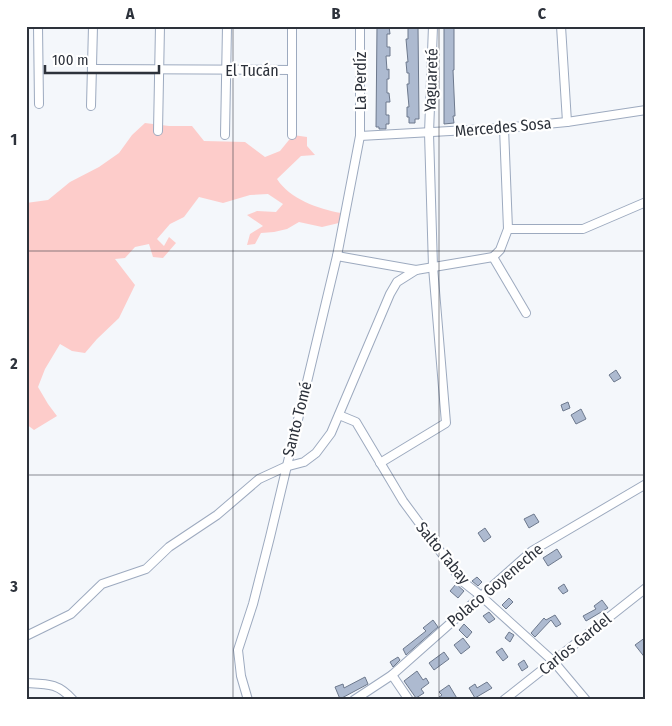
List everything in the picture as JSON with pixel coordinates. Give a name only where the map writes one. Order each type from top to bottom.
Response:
[{"type":"street","points":[[38,26],[39,104]]},
{"type":"street","points":[[92,26],[92,106]]},
{"type":"street","points":[[158,131],[160,26]]},
{"type":"street","points":[[225,135],[227,26]]},
{"type":"street","points":[[292,26],[292,135]]},
{"type":"street","name":"La Perdíz","points":[[360,26],[360,136]]},
{"type":"street","name":"Yaguareté","points":[[380,463],[446,423],[433,267],[429,133],[433,26]]},
{"type":"street","points":[[561,26],[568,122]]},
{"type":"street","name":"El Tucán","points":[[92,69],[292,70]]},
{"type":"street","name":"Mercedes Sosa","points":[[360,136],[504,128],[568,122],[646,110]]},
{"type":"street","points":[[337,256],[416,270],[493,257],[500,250],[508,230],[504,128]]},
{"type":"street","name":"Santo Tomé","points":[[248,700],[241,676],[238,650],[253,604],[337,256],[360,136]]},
{"type":"street","points":[[508,230],[583,229],[646,202]]},
{"type":"street","points":[[493,257],[526,313]]},
{"type":"street","points":[[26,636],[71,614],[102,584],[146,569],[169,547],[217,516],[259,479],[286,467],[304,462],[316,453],[331,433],[390,294],[398,282],[416,270]]},
{"type":"street","name":"Salto Tabay","points":[[339,415],[356,422],[403,501],[462,581],[554,662],[586,700]]},
{"type":"street","name":"Polaco Goyeneche","points":[[354,700],[392,675],[532,551],[646,484]]},
{"type":"street","name":"Carlos Gardel","points":[[504,700],[646,588]]},
{"type":"street","points":[[392,675],[409,700]]},
{"type":"street","points":[[26,683],[52,684],[65,690],[73,700]]},
{"type":"shaded area","points":[[145,123],[192,126],[204,141],[245,142],[265,157],[280,151],[293,135],[307,137],[307,146],[315,155],[301,156],[277,179],[289,192],[305,202],[341,213],[343,222],[322,227],[299,222],[287,229],[261,233],[255,244],[247,245],[250,234],[263,226],[247,215],[257,211],[276,212],[283,204],[268,194],[250,195],[223,203],[199,197],[184,217],[170,224],[157,239],[164,246],[169,237],[176,243],[163,258],[153,257],[149,244],[135,247],[125,258],[115,259],[135,285],[119,318],[85,353],[72,351],[60,344],[45,369],[38,387],[57,416],[34,430],[26,424],[26,203],[48,200],[70,182],[99,167],[119,153],[132,135]]},
{"type":"building","points":[[377,26],[389,26],[390,34],[387,34],[387,47],[390,47],[390,56],[386,56],[387,70],[389,69],[387,93],[389,93],[390,102],[386,102],[386,115],[389,115],[389,124],[386,124],[386,129],[376,127]]},
{"type":"building","points":[[408,26],[418,26],[419,119],[415,119],[415,123],[409,123],[409,117],[407,117],[407,107],[409,107],[407,84],[409,84],[409,73],[407,73],[406,62],[408,62],[406,39],[408,39]]},
{"type":"building","points":[[444,26],[454,26],[455,116],[453,116],[454,123],[444,124]]},
{"type":"building","points":[[616,370],[621,378],[614,382],[609,375]]},
{"type":"building","points":[[568,402],[570,408],[563,411],[561,405]]},
{"type":"building","points":[[581,409],[586,419],[576,424],[571,415]]},
{"type":"building","points":[[534,514],[539,522],[529,528],[524,519]]},
{"type":"building","points":[[485,528],[491,537],[484,542],[478,533]]},
{"type":"building","points":[[557,549],[562,557],[548,566],[543,558]]},
{"type":"building","points":[[477,577],[482,582],[478,586],[472,581]]},
{"type":"building","points":[[456,584],[464,591],[458,598],[450,591]]},
{"type":"building","points":[[564,584],[568,591],[563,594],[558,588]]},
{"type":"building","points":[[509,598],[513,602],[506,609],[502,605]]},
{"type":"building","points":[[602,600],[608,608],[586,621],[583,616],[596,609],[594,606]]},
{"type":"building","points":[[489,612],[495,619],[489,623],[483,616]]},
{"type":"building","points":[[555,615],[561,624],[556,627],[551,620],[535,637],[531,633],[544,618],[546,620]]},
{"type":"building","points":[[433,620],[438,627],[406,655],[403,649],[426,631],[423,628]]},
{"type":"building","points":[[464,624],[472,632],[467,638],[459,630]]},
{"type":"building","points":[[509,632],[514,635],[510,642],[505,638]]},
{"type":"building","points":[[646,637],[646,659],[635,645]]},
{"type":"building","points":[[463,638],[470,647],[461,654],[454,645]]},
{"type":"building","points":[[502,648],[508,657],[503,661],[496,652]]},
{"type":"building","points":[[444,652],[449,659],[434,670],[429,663]]},
{"type":"building","points":[[398,657],[400,660],[393,667],[390,662]]},
{"type":"building","points":[[524,660],[528,667],[522,671],[518,664]]},
{"type":"building","points":[[417,671],[423,680],[426,678],[429,683],[421,689],[424,693],[416,698],[404,681]]},
{"type":"building","points":[[365,677],[368,684],[340,699],[335,687],[343,684],[344,688]]},
{"type":"building","points":[[487,682],[492,688],[475,698],[469,688],[475,684],[477,688]]},
{"type":"building","points":[[449,685],[458,700],[435,700],[442,695],[439,692]]}]
